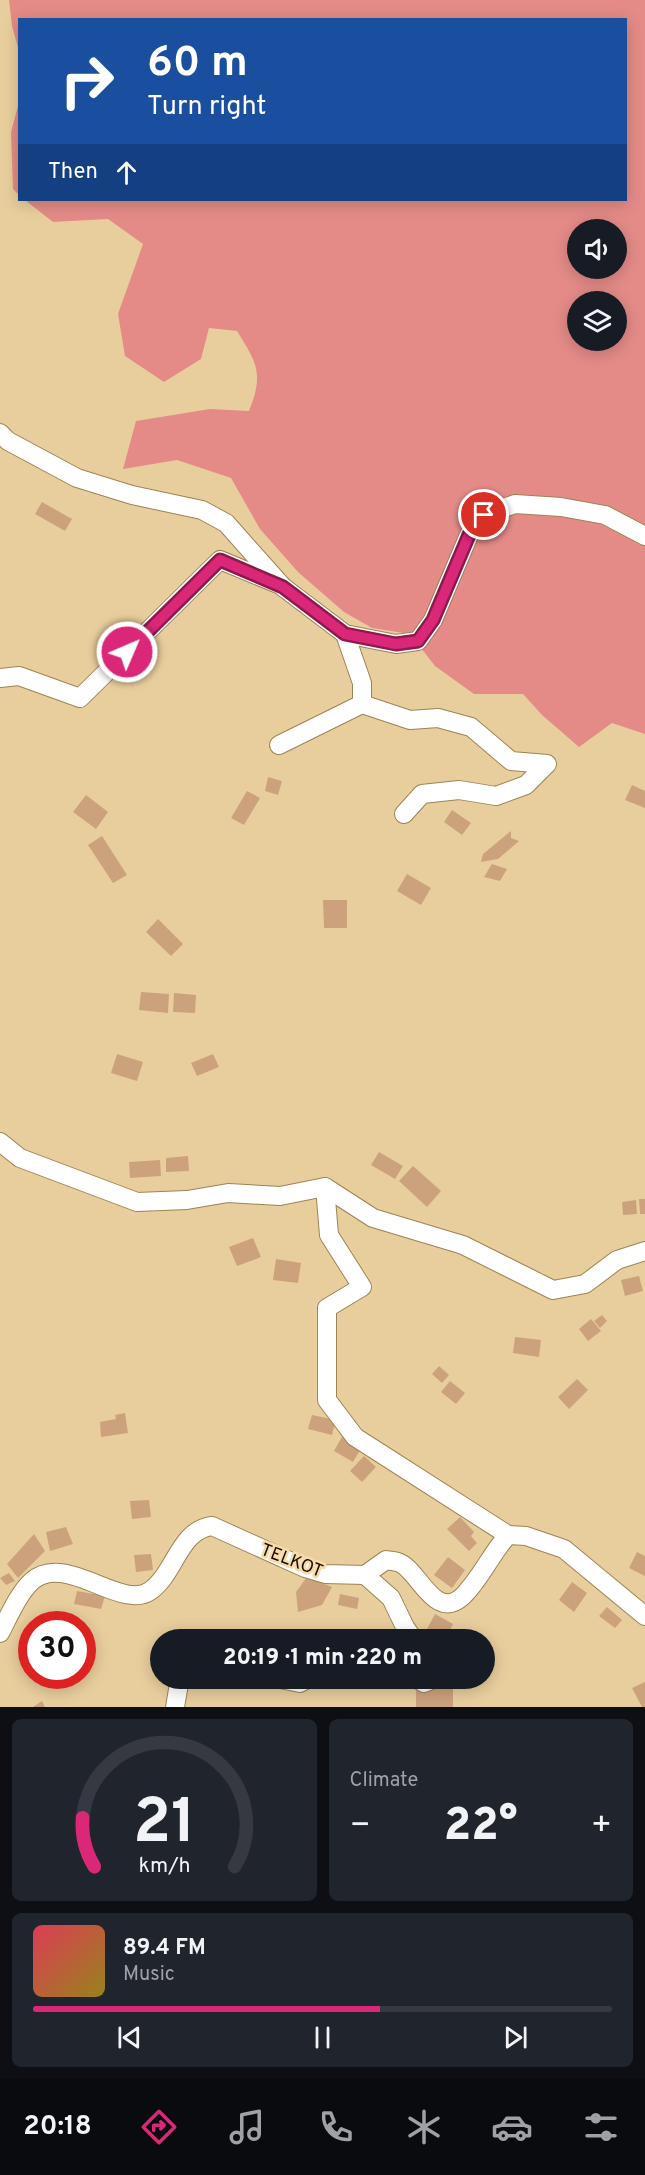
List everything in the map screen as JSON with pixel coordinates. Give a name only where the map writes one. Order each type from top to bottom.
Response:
[{"type":"street","points":[[0,433],[8,441],[77,478],[132,495],[202,510],[226,523],[283,587],[345,634],[396,644],[418,641],[433,620],[469,535],[484,515],[515,504],[561,507],[604,515],[645,536]]},
{"type":"street","points":[[0,678],[19,676],[80,698],[220,560],[283,587]]},
{"type":"street","points":[[345,634],[362,683],[362,704]]},
{"type":"street","points":[[279,745],[362,704],[410,720],[438,718],[471,727],[511,761],[547,764],[526,784],[496,796],[459,790],[422,794],[404,814]]},
{"type":"street","points":[[0,1142],[20,1158],[137,1202],[187,1200],[228,1193],[280,1196],[325,1187],[373,1218],[463,1245],[553,1290],[585,1284],[616,1260],[645,1251]]},
{"type":"street","points":[[325,1187],[329,1234],[362,1287],[327,1308],[327,1400],[355,1437],[508,1535],[526,1536],[564,1550],[645,1616]]},
{"type":"street","name":"TELKOT","points":[[0,1632],[32,1581],[44,1575],[73,1575],[120,1594],[150,1591],[190,1537],[200,1528],[212,1526],[297,1565],[325,1574],[365,1575]]},
{"type":"street","points":[[406,1629],[391,1598],[365,1575],[386,1560],[402,1563],[430,1595],[443,1603],[455,1601],[464,1595],[480,1575],[496,1548],[508,1535]]},
{"type":"street","points":[[175,1707],[178,1689]]},
{"type":"shaded area","points":[[9,0],[645,0],[645,734],[612,723],[579,747],[542,715],[523,694],[474,694],[435,666],[410,634],[372,628],[344,612],[298,572],[260,529],[231,478],[177,460],[123,469],[136,421],[210,409],[249,411],[257,378],[254,361],[237,331],[209,328],[201,359],[164,382],[125,356],[118,314],[143,244],[108,219],[53,222],[26,201],[627,201],[627,18],[18,18],[18,47],[12,26]]},
{"type":"shaded area","points":[[18,106],[18,194],[13,189],[11,132]]},
{"type":"building","points":[[42,502],[72,519],[65,531],[35,514]]},
{"type":"building","points":[[268,777],[282,781],[278,795],[265,791]]},
{"type":"building","points":[[632,785],[645,791],[645,808],[625,800]]},
{"type":"building","points":[[247,791],[260,798],[244,825],[231,818]]},
{"type":"building","points":[[86,795],[108,812],[96,829],[73,812]]},
{"type":"building","points":[[452,810],[471,823],[462,835],[444,822]]},
{"type":"building","points":[[511,831],[511,838],[519,841],[498,859],[481,862],[483,854]]},
{"type":"building","points":[[102,836],[127,875],[113,883],[88,845]]},
{"type":"building","points":[[492,864],[507,869],[500,881],[484,877]]},
{"type":"building","points":[[407,874],[431,888],[421,905],[397,891]]},
{"type":"building","points":[[323,900],[347,900],[347,928],[324,928]]},
{"type":"building","points":[[158,919],[183,944],[171,956],[146,932]]},
{"type":"building","points":[[141,992],[169,994],[168,1013],[139,1010]]},
{"type":"building","points":[[174,993],[196,995],[195,1013],[173,1012]]},
{"type":"building","points":[[117,1054],[143,1062],[137,1081],[111,1073]]},
{"type":"building","points":[[213,1054],[219,1067],[197,1076],[191,1063]]},
{"type":"building","points":[[379,1152],[403,1166],[395,1179],[371,1165]]},
{"type":"building","points":[[188,1156],[189,1171],[166,1172],[166,1158]]},
{"type":"building","points":[[160,1160],[161,1176],[130,1178],[129,1162]]},
{"type":"building","points":[[413,1166],[441,1191],[427,1207],[399,1181]]},
{"type":"building","points":[[639,1199],[645,1199],[645,1214],[640,1214]]},
{"type":"building","points":[[636,1200],[637,1214],[623,1215],[622,1202]]},
{"type":"building","points":[[253,1238],[261,1257],[237,1266],[229,1247]]},
{"type":"building","points":[[276,1259],[301,1263],[298,1283],[273,1280]]},
{"type":"building","points":[[639,1276],[643,1291],[625,1296],[621,1280]]},
{"type":"building","points":[[602,1315],[607,1321],[600,1328],[594,1321]]},
{"type":"building","points":[[591,1319],[601,1331],[588,1341],[579,1329]]},
{"type":"building","points":[[515,1337],[541,1340],[539,1357],[513,1353]]},
{"type":"building","points":[[439,1366],[449,1375],[442,1383],[432,1374]]},
{"type":"building","points":[[577,1379],[588,1390],[569,1409],[558,1397]]},
{"type":"building","points":[[450,1381],[465,1393],[456,1404],[441,1392]]},
{"type":"building","points":[[125,1413],[128,1433],[101,1437],[100,1422],[116,1419],[115,1415]]},
{"type":"building","points":[[312,1415],[336,1420],[332,1435],[308,1429]]},
{"type":"building","points":[[343,1435],[362,1447],[353,1462],[334,1451]]},
{"type":"building","points":[[364,1456],[376,1467],[362,1482],[350,1471]]},
{"type":"building","points":[[149,1500],[151,1517],[132,1519],[130,1501]]},
{"type":"building","points":[[460,1517],[474,1532],[471,1536],[477,1543],[469,1551],[447,1529]]},
{"type":"building","points":[[66,1527],[73,1544],[50,1551],[46,1532]]},
{"type":"building","points":[[34,1534],[45,1551],[18,1578],[7,1564]]},
{"type":"building","points":[[637,1552],[645,1556],[645,1576],[629,1568]]},
{"type":"building","points":[[151,1554],[153,1570],[136,1572],[134,1555]]},
{"type":"building","points":[[448,1557],[465,1570],[452,1588],[434,1575]]},
{"type":"building","points":[[9,1573],[15,1581],[6,1585],[0,1578]]},
{"type":"building","points":[[307,1577],[332,1587],[322,1605],[298,1612],[296,1592]]},
{"type":"building","points":[[572,1582],[587,1593],[574,1612],[559,1600]]},
{"type":"building","points":[[77,1591],[105,1596],[101,1609],[74,1604]]},
{"type":"building","points":[[340,1594],[359,1598],[357,1609],[338,1605]]},
{"type":"building","points":[[607,1607],[622,1620],[615,1628],[599,1616]]},
{"type":"building","points":[[435,1614],[453,1624],[450,1629],[427,1629]]},
{"type":"building","points":[[645,1682],[645,1707],[642,1707],[632,1688]]},
{"type":"building","points":[[416,1689],[453,1689],[453,1707],[416,1707]]},
{"type":"building","points":[[42,1701],[45,1707],[33,1707]]},
{"type":"route","points":[[127,652],[220,560],[283,587],[345,634],[396,644],[418,641],[433,620],[469,535],[484,515]]}]
